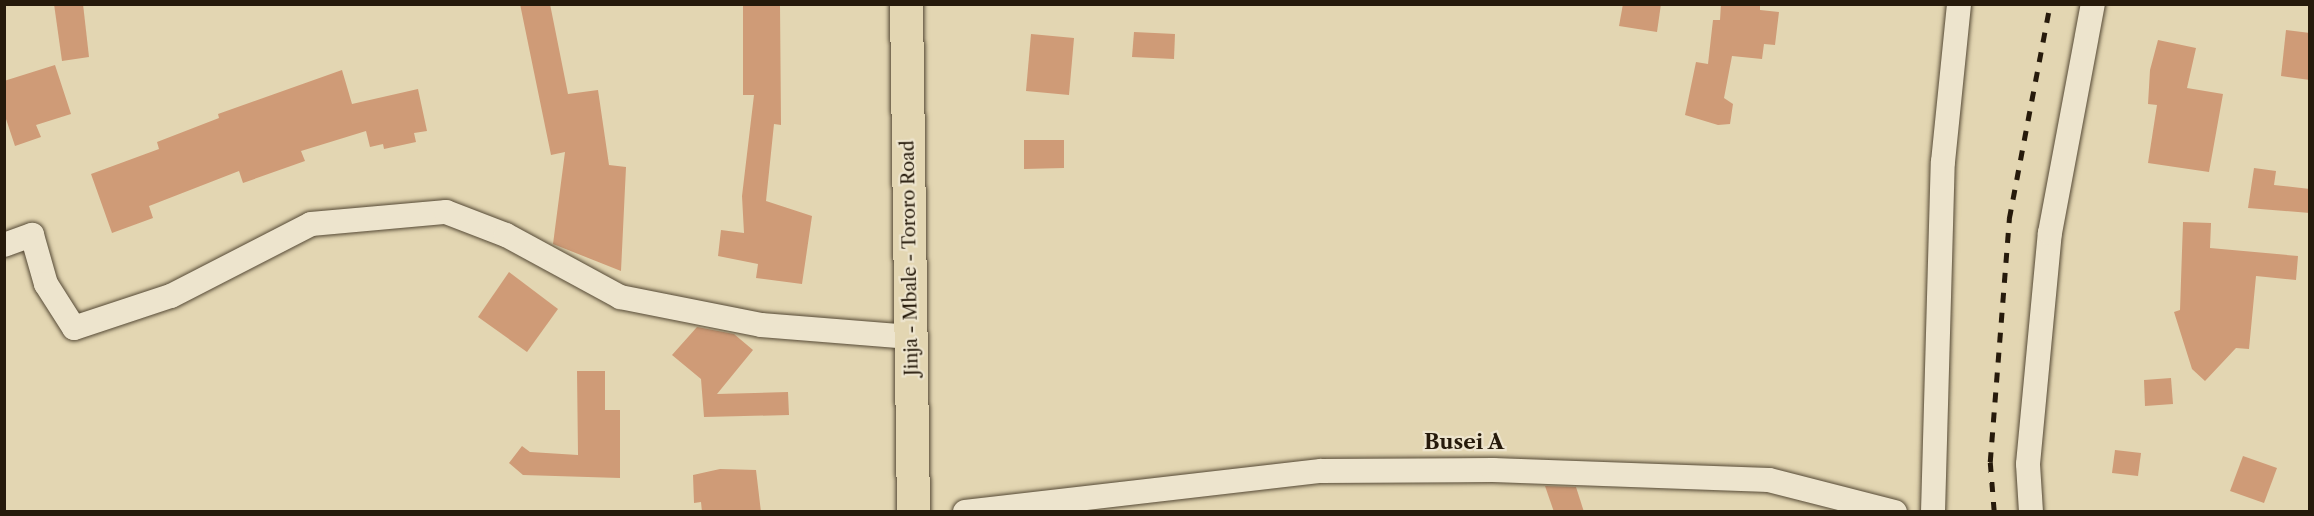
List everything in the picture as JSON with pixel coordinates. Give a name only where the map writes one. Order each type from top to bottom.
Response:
[{"type":"main road","name":"Jinja - Mbale - Tororo Road","points":[[906,4],[913,512]]},
{"type":"street","points":[[1933,512],[1943,162],[1959,4]]},
{"type":"street","points":[[2031,512],[2028,464],[2050,233],[2093,4]]},
{"type":"street","points":[[4,245],[32,235],[46,284],[74,328],[171,296],[311,224],[446,212],[506,235],[620,297],[761,325],[911,337]]},
{"type":"street","points":[[965,512],[1321,471],[1470,470],[1769,480],[1895,512]]},
{"type":"building","points":[[54,4],[83,4],[89,57],[62,61]]},
{"type":"building","points":[[520,4],[550,4],[568,94],[598,90],[609,165],[626,167],[621,271],[553,244],[565,152],[551,155]]},
{"type":"building","points":[[743,4],[780,4],[781,125],[774,124],[766,201],[812,216],[802,284],[756,278],[758,264],[718,256],[721,230],[744,233],[742,196],[754,95],[743,95]]},
{"type":"building","points":[[1623,4],[1661,4],[1657,32],[1619,26]]},
{"type":"building","points":[[1721,4],[1760,4],[1760,10],[1779,12],[1775,45],[1764,44],[1762,59],[1732,56],[1724,98],[1733,104],[1730,124],[1718,125],[1685,115],[1696,62],[1708,64],[1713,20],[1720,20]]},
{"type":"building","points":[[2286,30],[2310,33],[2310,80],[2281,76]]},
{"type":"building","points":[[1134,32],[1175,34],[1174,59],[1132,57]]},
{"type":"building","points":[[1031,34],[1074,38],[1069,95],[1026,91]]},
{"type":"building","points":[[2158,40],[2196,48],[2187,88],[2223,94],[2209,172],[2148,163],[2157,105],[2148,104],[2150,70]]},
{"type":"building","points":[[55,65],[71,114],[36,125],[41,137],[15,146],[4,113],[4,81]]},
{"type":"building","points":[[342,70],[352,104],[418,89],[427,131],[414,133],[416,142],[384,149],[383,144],[370,147],[366,131],[301,151],[305,161],[243,183],[239,171],[149,206],[153,218],[112,233],[91,174],[159,149],[157,142],[219,118],[218,114]]},
{"type":"building","points":[[1024,140],[1064,140],[1064,168],[1024,169]]},
{"type":"building","points":[[2254,168],[2276,171],[2274,185],[2310,189],[2310,213],[2248,208]]},
{"type":"building","points":[[2183,222],[2211,223],[2210,248],[2298,256],[2296,280],[2256,276],[2249,349],[2236,348],[2205,381],[2192,369],[2174,312],[2180,310]]},
{"type":"building","points":[[509,272],[558,309],[527,352],[478,317]]},
{"type":"building","points":[[697,327],[734,334],[753,350],[717,394],[788,392],[789,415],[704,417],[701,379],[672,355]]},
{"type":"building","points":[[577,371],[605,371],[605,410],[620,410],[620,478],[523,475],[509,463],[522,446],[530,452],[578,455]]},
{"type":"building","points":[[2171,378],[2173,404],[2145,406],[2144,380]]},
{"type":"building","points":[[2115,450],[2141,453],[2138,476],[2112,473]]},
{"type":"building","points":[[2243,456],[2277,468],[2264,503],[2230,491]]},
{"type":"building","points":[[720,469],[756,470],[761,512],[702,512],[701,502],[694,503],[693,475]]},
{"type":"building","points":[[1545,486],[1576,487],[1584,512],[1554,512]]},
{"type":"railway","points":[[1994,512],[1990,462],[2009,219],[2050,4]]},
{"type":"district","name":"Busei A","points":[[1464,442]]}]
